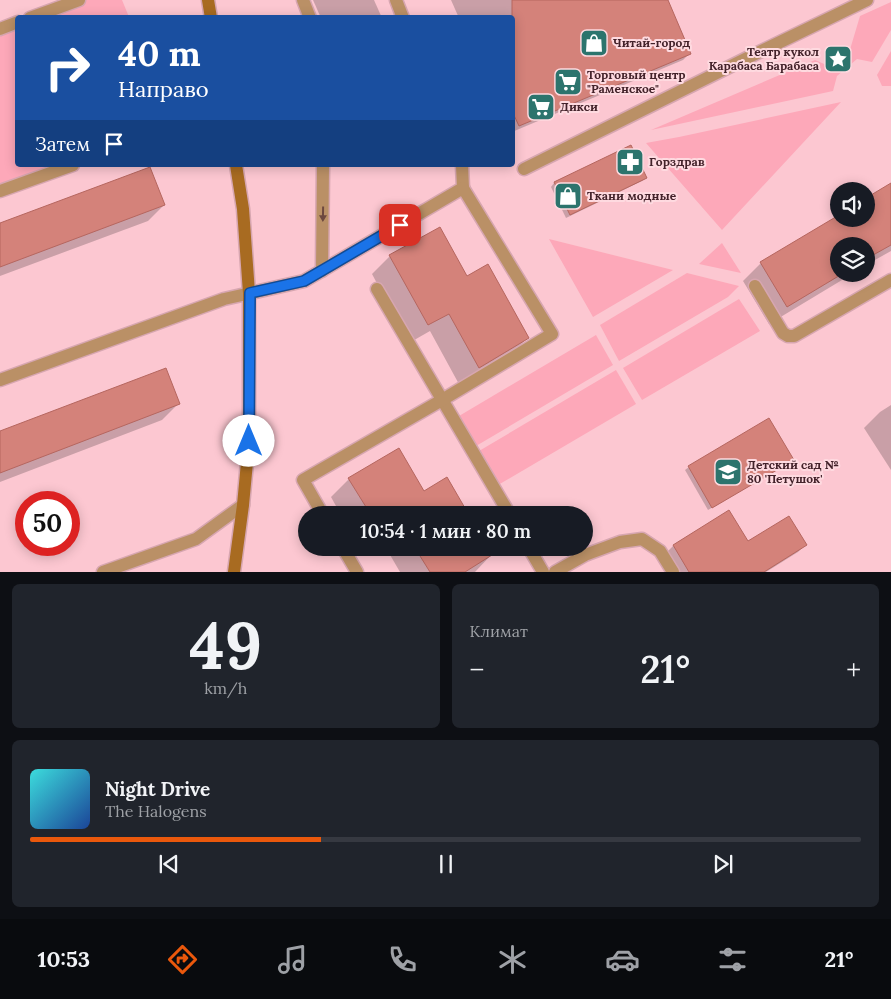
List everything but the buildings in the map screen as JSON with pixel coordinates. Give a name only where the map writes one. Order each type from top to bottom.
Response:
[{"type":"main road","points":[[208,0],[210,15]]},
{"type":"main road","points":[[234,572],[249,441],[250,293],[243,209],[236,167]]},
{"type":"street","points":[[38,15],[79,0]]},
{"type":"street","points":[[303,0],[309,15]]},
{"type":"street","points":[[396,0],[402,15]]},
{"type":"street","points":[[524,169],[867,0]]},
{"type":"street","points":[[0,28],[15,23]]},
{"type":"street","points":[[0,192],[68,167]]},
{"type":"street","points":[[322,271],[323,167]]},
{"type":"street","points":[[319,506],[303,480],[552,334],[463,188],[462,167]]},
{"type":"street","points":[[0,380],[224,299],[304,281],[463,188]]},
{"type":"street","points":[[755,286],[784,333],[788,336],[794,336],[891,280]]},
{"type":"street","points":[[377,289],[505,506]]},
{"type":"street","points":[[103,572],[196,539],[243,505]]},
{"type":"street","points":[[555,572],[585,555],[611,545],[620,542],[642,540],[660,551],[673,572]]},
{"type":"street","points":[[347,556],[357,572]]},
{"type":"street","points":[[534,556],[543,572]]},
{"type":"shaded area","points":[[79,0],[122,0],[128,15],[39,15]]},
{"type":"shaded area","points":[[891,2],[891,30],[872,62],[857,59],[837,76],[833,91],[651,130],[815,60],[838,70],[846,63],[860,16]]},
{"type":"shaded area","points":[[15,23],[15,167],[68,167],[0,192],[0,29]]},
{"type":"shaded area","points":[[891,51],[891,86],[882,86],[877,75]]},
{"type":"shaded area","points":[[841,102],[722,230],[646,143],[679,137]]},
{"type":"shaded area","points":[[549,239],[673,270],[593,317]]},
{"type":"shaded area","points":[[722,243],[741,273],[699,264]]},
{"type":"shaded area","points":[[687,273],[739,286],[728,297],[619,361],[600,325]]},
{"type":"shaded area","points":[[739,299],[760,331],[642,400],[623,368]]},
{"type":"shaded area","points":[[596,335],[613,365],[476,446],[459,416]]},
{"type":"shaded area","points":[[616,370],[636,404],[498,485],[479,451]]},
{"type":"place","name":"Читай-город","points":[[594,43]]},
{"type":"place","name":"Театр кукол Карабаса Барабаса","points":[[838,59]]},
{"type":"place","name":"Торговый центр \"Раменское\"","points":[[568,82]]},
{"type":"place","name":"Дикси","points":[[541,107]]},
{"type":"place","name":"Горздрав","points":[[630,162]]},
{"type":"place","name":"Ткани модные","points":[[568,196]]},
{"type":"place","name":"Детский сад № 80 'Петушок'","points":[[728,472]]},
{"type":"route","points":[[249,441],[250,293],[304,281],[400,225]]}]
